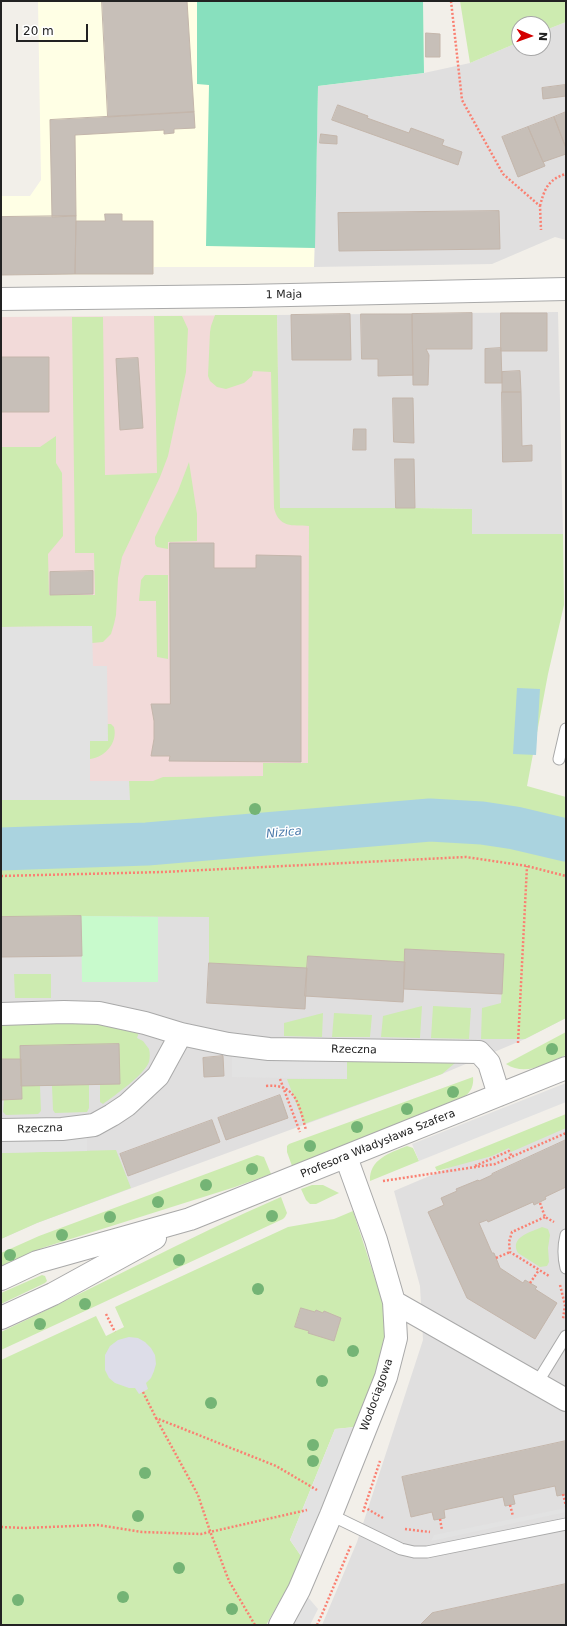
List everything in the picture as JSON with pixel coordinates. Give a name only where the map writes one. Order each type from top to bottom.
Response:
[{"type":"street","name":"1 Maja","points":[[1,299],[244,296],[566,289]]},
{"type":"street","name":"Rzeczna","points":[[1,1014],[64,1012],[98,1013],[228,1044],[269,1049],[479,1052],[489,1064],[499,1095]]},
{"type":"street","name":"Rzeczna","points":[[1,1130],[62,1129],[94,1124],[112,1115],[127,1105],[158,1076],[182,1034]]},
{"type":"street","name":"Profesora Władysława Szafera","points":[[1,1279],[37,1262],[190,1219],[566,1068]]},
{"type":"street","name":"Wodociągowa","points":[[280,1625],[299,1590],[334,1508],[386,1377],[396,1338],[394,1302],[376,1240],[346,1157]]},
{"type":"street","name":"Profesora Władysława Szafera","points":[[1,1318],[53,1294],[190,1219]]},
{"type":"street","points":[[394,1302],[566,1400]]},
{"type":"lane","points":[[559,759],[566,729]]},
{"type":"lane","points":[[566,1235],[563,1246],[566,1268]]},
{"type":"lane","points":[[537,1384],[566,1336]]},
{"type":"lane","points":[[334,1508],[401,1549],[414,1552],[427,1552],[566,1524]]},
{"type":"path","points":[[451,1],[462,100],[503,174],[540,206]]},
{"type":"path","points":[[541,230],[540,206],[544,190],[552,181],[566,174]]},
{"type":"path","points":[[1,876],[163,872],[466,857],[527,866],[566,876]]},
{"type":"path","points":[[518,1043],[527,866]]},
{"type":"path","points":[[280,1079],[300,1132]]},
{"type":"path","points":[[266,1086],[277,1085],[283,1087],[296,1097],[306,1130]]},
{"type":"path","points":[[383,1181],[495,1164],[566,1133]]},
{"type":"path","points":[[471,1168],[508,1151],[512,1157]]},
{"type":"path","points":[[540,1203],[545,1217],[560,1224]]},
{"type":"path","points":[[510,1252],[509,1242],[512,1232],[545,1217]]},
{"type":"path","points":[[496,1258],[510,1252]]},
{"type":"path","points":[[510,1252],[552,1278]]},
{"type":"path","points":[[530,1283],[539,1270]]},
{"type":"path","points":[[559,1282],[565,1305],[563,1320]]},
{"type":"path","points":[[106,1314],[115,1332]]},
{"type":"path","points":[[143,1392],[198,1495],[229,1581],[255,1625]]},
{"type":"path","points":[[156,1418],[276,1466],[334,1508]]},
{"type":"path","points":[[563,1494],[566,1506]]},
{"type":"path","points":[[510,1505],[513,1516]]},
{"type":"path","points":[[364,1507],[388,1521]]},
{"type":"path","points":[[1,1527],[25,1528],[98,1525],[142,1532],[201,1534],[301,1512],[334,1508]]},
{"type":"path","points":[[440,1519],[442,1530]]},
{"type":"shaded area","points":[[38,1],[423,1],[424,73],[318,86],[314,267],[154,267],[153,274],[1,275],[1,196],[30,196],[41,180]]},
{"type":"shaded area","points":[[566,22],[566,240],[555,237],[492,264],[314,267],[318,86],[424,73],[470,63],[511,45],[511,56],[551,56],[551,28]]},
{"type":"shaded area","points":[[558,312],[563,534],[472,534],[472,509],[279,508],[277,315]]},
{"type":"shaded area","points":[[277,315],[279,508],[317,508],[315,814],[1,830],[1,317]]},
{"type":"shaded area","points":[[92,626],[93,666],[107,666],[108,741],[90,741],[90,781],[129,781],[130,800],[1,800],[1,627]]},
{"type":"shaded area","points":[[430,829],[455,829],[513,835],[566,847],[566,1018],[525,1039],[442,1074],[37,1223],[1,1239],[1,856],[147,852],[295,842]]},
{"type":"shaded area","points":[[232,1056],[265,1060],[347,1061],[347,1079],[232,1077]]},
{"type":"shaded area","points":[[566,1083],[566,1102],[419,1161],[412,1144]]},
{"type":"shaded area","points":[[566,1118],[566,1625],[322,1625],[357,1542],[423,1340],[420,1286],[394,1191]]},
{"type":"shaded area","points":[[87,1136],[87,1151],[1,1153],[1,1139]]},
{"type":"shaded area","points":[[129,1337],[138,1338],[145,1342],[155,1355],[156,1364],[154,1371],[151,1378],[146,1383],[148,1389],[139,1394],[135,1388],[129,1388],[115,1383],[109,1378],[105,1370],[105,1355],[110,1346],[118,1340]]},
{"type":"shaded area","points":[[355,1427],[301,1556],[290,1540],[335,1429]]},
{"type":"shaded area","points":[[566,1508],[566,1512],[431,1541],[434,1535]]},
{"type":"shaded area","points":[[306,1595],[318,1609],[310,1625],[289,1625]]},
{"type":"green space","points":[[197,1],[423,1],[424,73],[318,86],[315,248],[206,246],[209,85],[197,84]]},
{"type":"green space","points":[[460,1],[566,1],[566,22],[551,28],[551,16],[511,16],[511,45],[470,63]]},
{"type":"green space","points":[[215,315],[277,315],[280,508],[472,509],[472,534],[563,534],[564,605],[548,674],[527,786],[566,797],[566,829],[494,810],[448,807],[83,841],[1,837],[1,800],[129,800],[129,781],[153,781],[163,777],[263,776],[263,763],[308,763],[309,526],[292,525],[283,522],[279,519],[274,508],[271,372],[253,371],[252,376],[244,383],[226,389],[217,387],[210,381],[208,376],[210,332]]},
{"type":"green space","points":[[154,316],[182,316],[188,329],[186,372],[168,456],[160,477],[122,557],[118,578],[116,615],[111,634],[103,642],[92,643],[92,626],[1,627],[1,447],[40,447],[56,436],[56,463],[62,473],[63,536],[48,554],[49,595],[95,595],[94,553],[75,553],[72,317],[103,317],[105,475],[157,473]]},
{"type":"green space","points":[[189,462],[197,514],[197,541],[168,542],[168,549],[157,547],[155,544],[155,537],[178,491]]},
{"type":"green space","points":[[145,575],[168,575],[168,659],[157,657],[156,601],[139,601],[141,580]]},
{"type":"green space","points":[[107,724],[111,724],[114,727],[115,733],[112,744],[101,755],[90,759],[90,741],[107,741]]},
{"type":"green space","points":[[430,829],[482,831],[532,839],[566,847],[566,1018],[525,1039],[481,1039],[482,1008],[501,1003],[504,954],[406,949],[405,962],[308,956],[307,968],[209,963],[209,917],[1,917],[1,856],[147,852],[295,842]]},
{"type":"green space","points":[[81,916],[158,917],[158,982],[82,982]]},
{"type":"green space","points":[[14,974],[51,974],[51,998],[15,998]]},
{"type":"green space","points":[[422,1006],[420,1038],[381,1037],[383,1016]]},
{"type":"green space","points":[[433,1006],[471,1008],[469,1039],[431,1038]]},
{"type":"green space","points":[[323,1013],[322,1037],[284,1036],[284,1023]]},
{"type":"green space","points":[[334,1013],[372,1015],[370,1037],[332,1037]]},
{"type":"green space","points":[[86,1021],[139,1032],[137,1038],[143,1041],[149,1049],[149,1062],[146,1067],[128,1085],[103,1104],[100,1102],[100,1085],[89,1085],[89,1108],[87,1112],[55,1113],[53,1110],[52,1086],[40,1086],[41,1111],[38,1114],[6,1115],[3,1112],[4,1100],[1,1100],[1,1022]]},
{"type":"green space","points":[[566,1032],[566,1055],[544,1065],[529,1069],[514,1068],[506,1064]]},
{"type":"green space","points":[[347,1061],[455,1063],[442,1074],[304,1124],[287,1079],[347,1079]]},
{"type":"green space","points":[[473,1077],[472,1088],[464,1097],[292,1166],[287,1152],[287,1146],[289,1144]]},
{"type":"green space","points":[[566,1114],[566,1128],[511,1152],[509,1148],[492,1156],[437,1171],[435,1167]]},
{"type":"green space","points":[[407,1146],[413,1148],[419,1161],[370,1181],[373,1167],[377,1162],[388,1154]]},
{"type":"green space","points":[[116,1150],[131,1188],[37,1223],[1,1239],[1,1153]]},
{"type":"green space","points":[[257,1155],[264,1157],[271,1174],[235,1187],[42,1248],[1,1266],[1,1253],[39,1236]]},
{"type":"green space","points":[[312,1185],[323,1185],[339,1193],[316,1204],[310,1204],[306,1200],[301,1189]]},
{"type":"green space","points":[[281,1197],[287,1213],[283,1219],[1,1350],[1,1332],[210,1229]]},
{"type":"green space","points":[[353,1211],[382,1300],[387,1332],[384,1347],[355,1427],[335,1429],[290,1540],[301,1556],[289,1585],[266,1625],[1,1625],[1,1360],[96,1316],[106,1336],[124,1327],[115,1307],[288,1227],[334,1219]]},
{"type":"green space","points":[[542,1227],[548,1229],[550,1235],[548,1248],[549,1262],[547,1266],[540,1267],[518,1253],[516,1243],[522,1236]]},
{"type":"green space","points":[[42,1275],[45,1276],[47,1281],[45,1283],[1,1304],[1,1293]]},
{"type":"water","points":[[517,688],[540,689],[536,755],[513,754]]},
{"type":"building","points":[[102,1],[187,1],[194,112],[108,117]]},
{"type":"building","points":[[426,33],[440,34],[440,57],[426,57]]},
{"type":"building","points":[[565,85],[566,96],[543,99],[542,88]]},
{"type":"building","points":[[338,105],[368,116],[367,118],[409,133],[411,128],[444,140],[442,145],[462,152],[458,165],[332,120]]},
{"type":"building","points":[[194,112],[195,128],[174,129],[174,133],[164,134],[164,130],[75,135],[76,216],[52,217],[50,120]]},
{"type":"building","points":[[566,112],[566,148],[554,117]]},
{"type":"building","points":[[554,117],[566,148],[566,154],[543,162],[528,127]]},
{"type":"building","points":[[528,127],[545,166],[518,177],[502,137]]},
{"type":"building","points":[[321,134],[337,136],[337,144],[320,143]]},
{"type":"building","points":[[499,211],[500,249],[339,251],[338,213]]},
{"type":"building","points":[[105,214],[122,214],[122,221],[153,221],[153,274],[75,274],[76,221],[105,221]]},
{"type":"building","points":[[76,216],[75,274],[1,275],[1,217]]},
{"type":"building","points":[[472,313],[472,349],[426,349],[429,355],[428,385],[413,385],[412,314]]},
{"type":"building","points":[[501,313],[547,313],[547,351],[501,351]]},
{"type":"building","points":[[350,314],[351,360],[292,360],[291,315]]},
{"type":"building","points":[[361,314],[412,314],[413,375],[378,376],[378,359],[362,359]]},
{"type":"building","points":[[501,348],[502,383],[485,383],[485,349]]},
{"type":"building","points":[[1,357],[49,357],[49,412],[1,412]]},
{"type":"building","points":[[138,358],[143,428],[120,430],[116,359]]},
{"type":"building","points":[[520,371],[521,392],[502,392],[502,372]]},
{"type":"building","points":[[502,392],[521,392],[522,446],[532,445],[532,461],[503,462]]},
{"type":"building","points":[[393,398],[413,398],[414,443],[394,442]]},
{"type":"building","points":[[354,429],[366,429],[366,450],[353,450]]},
{"type":"building","points":[[395,459],[414,459],[415,508],[396,508]]},
{"type":"building","points":[[170,543],[214,543],[214,568],[256,568],[256,555],[301,556],[301,762],[169,761],[170,756],[151,756],[154,739],[154,721],[151,704],[170,704]]},
{"type":"building","points":[[93,571],[93,594],[50,595],[50,572]]},
{"type":"building","points":[[81,916],[82,956],[1,957],[1,917]]},
{"type":"building","points":[[405,949],[504,954],[502,994],[404,989]]},
{"type":"building","points":[[308,956],[405,962],[403,1002],[305,996]]},
{"type":"building","points":[[209,963],[307,968],[305,1009],[207,1003]]},
{"type":"building","points":[[119,1044],[120,1084],[21,1086],[20,1046]]},
{"type":"building","points":[[223,1056],[224,1076],[204,1077],[203,1058]]},
{"type":"building","points":[[1,1059],[21,1059],[22,1099],[1,1100]]},
{"type":"building","points":[[280,1095],[288,1118],[226,1140],[218,1118]]},
{"type":"building","points":[[212,1120],[220,1142],[128,1176],[120,1154]]},
{"type":"building","points":[[566,1140],[566,1187],[545,1197],[546,1199],[534,1205],[533,1202],[488,1222],[487,1220],[479,1223],[500,1268],[523,1283],[525,1280],[537,1287],[535,1289],[557,1303],[535,1339],[467,1298],[428,1212],[444,1205],[441,1198],[457,1191],[456,1189],[478,1180],[479,1181]]},
{"type":"building","points":[[301,1308],[315,1312],[316,1310],[323,1313],[324,1311],[341,1318],[334,1341],[308,1333],[309,1331],[295,1327]]},
{"type":"building","points":[[566,1441],[566,1494],[557,1496],[555,1486],[513,1495],[515,1504],[505,1506],[503,1497],[444,1510],[445,1518],[434,1520],[432,1512],[411,1517],[402,1477]]},
{"type":"building","points":[[566,1584],[566,1625],[420,1625],[432,1613]]},
{"type":"waterway","name":"Nizica","points":[[1,849],[147,844],[430,820],[482,823],[515,828],[566,840]]}]
